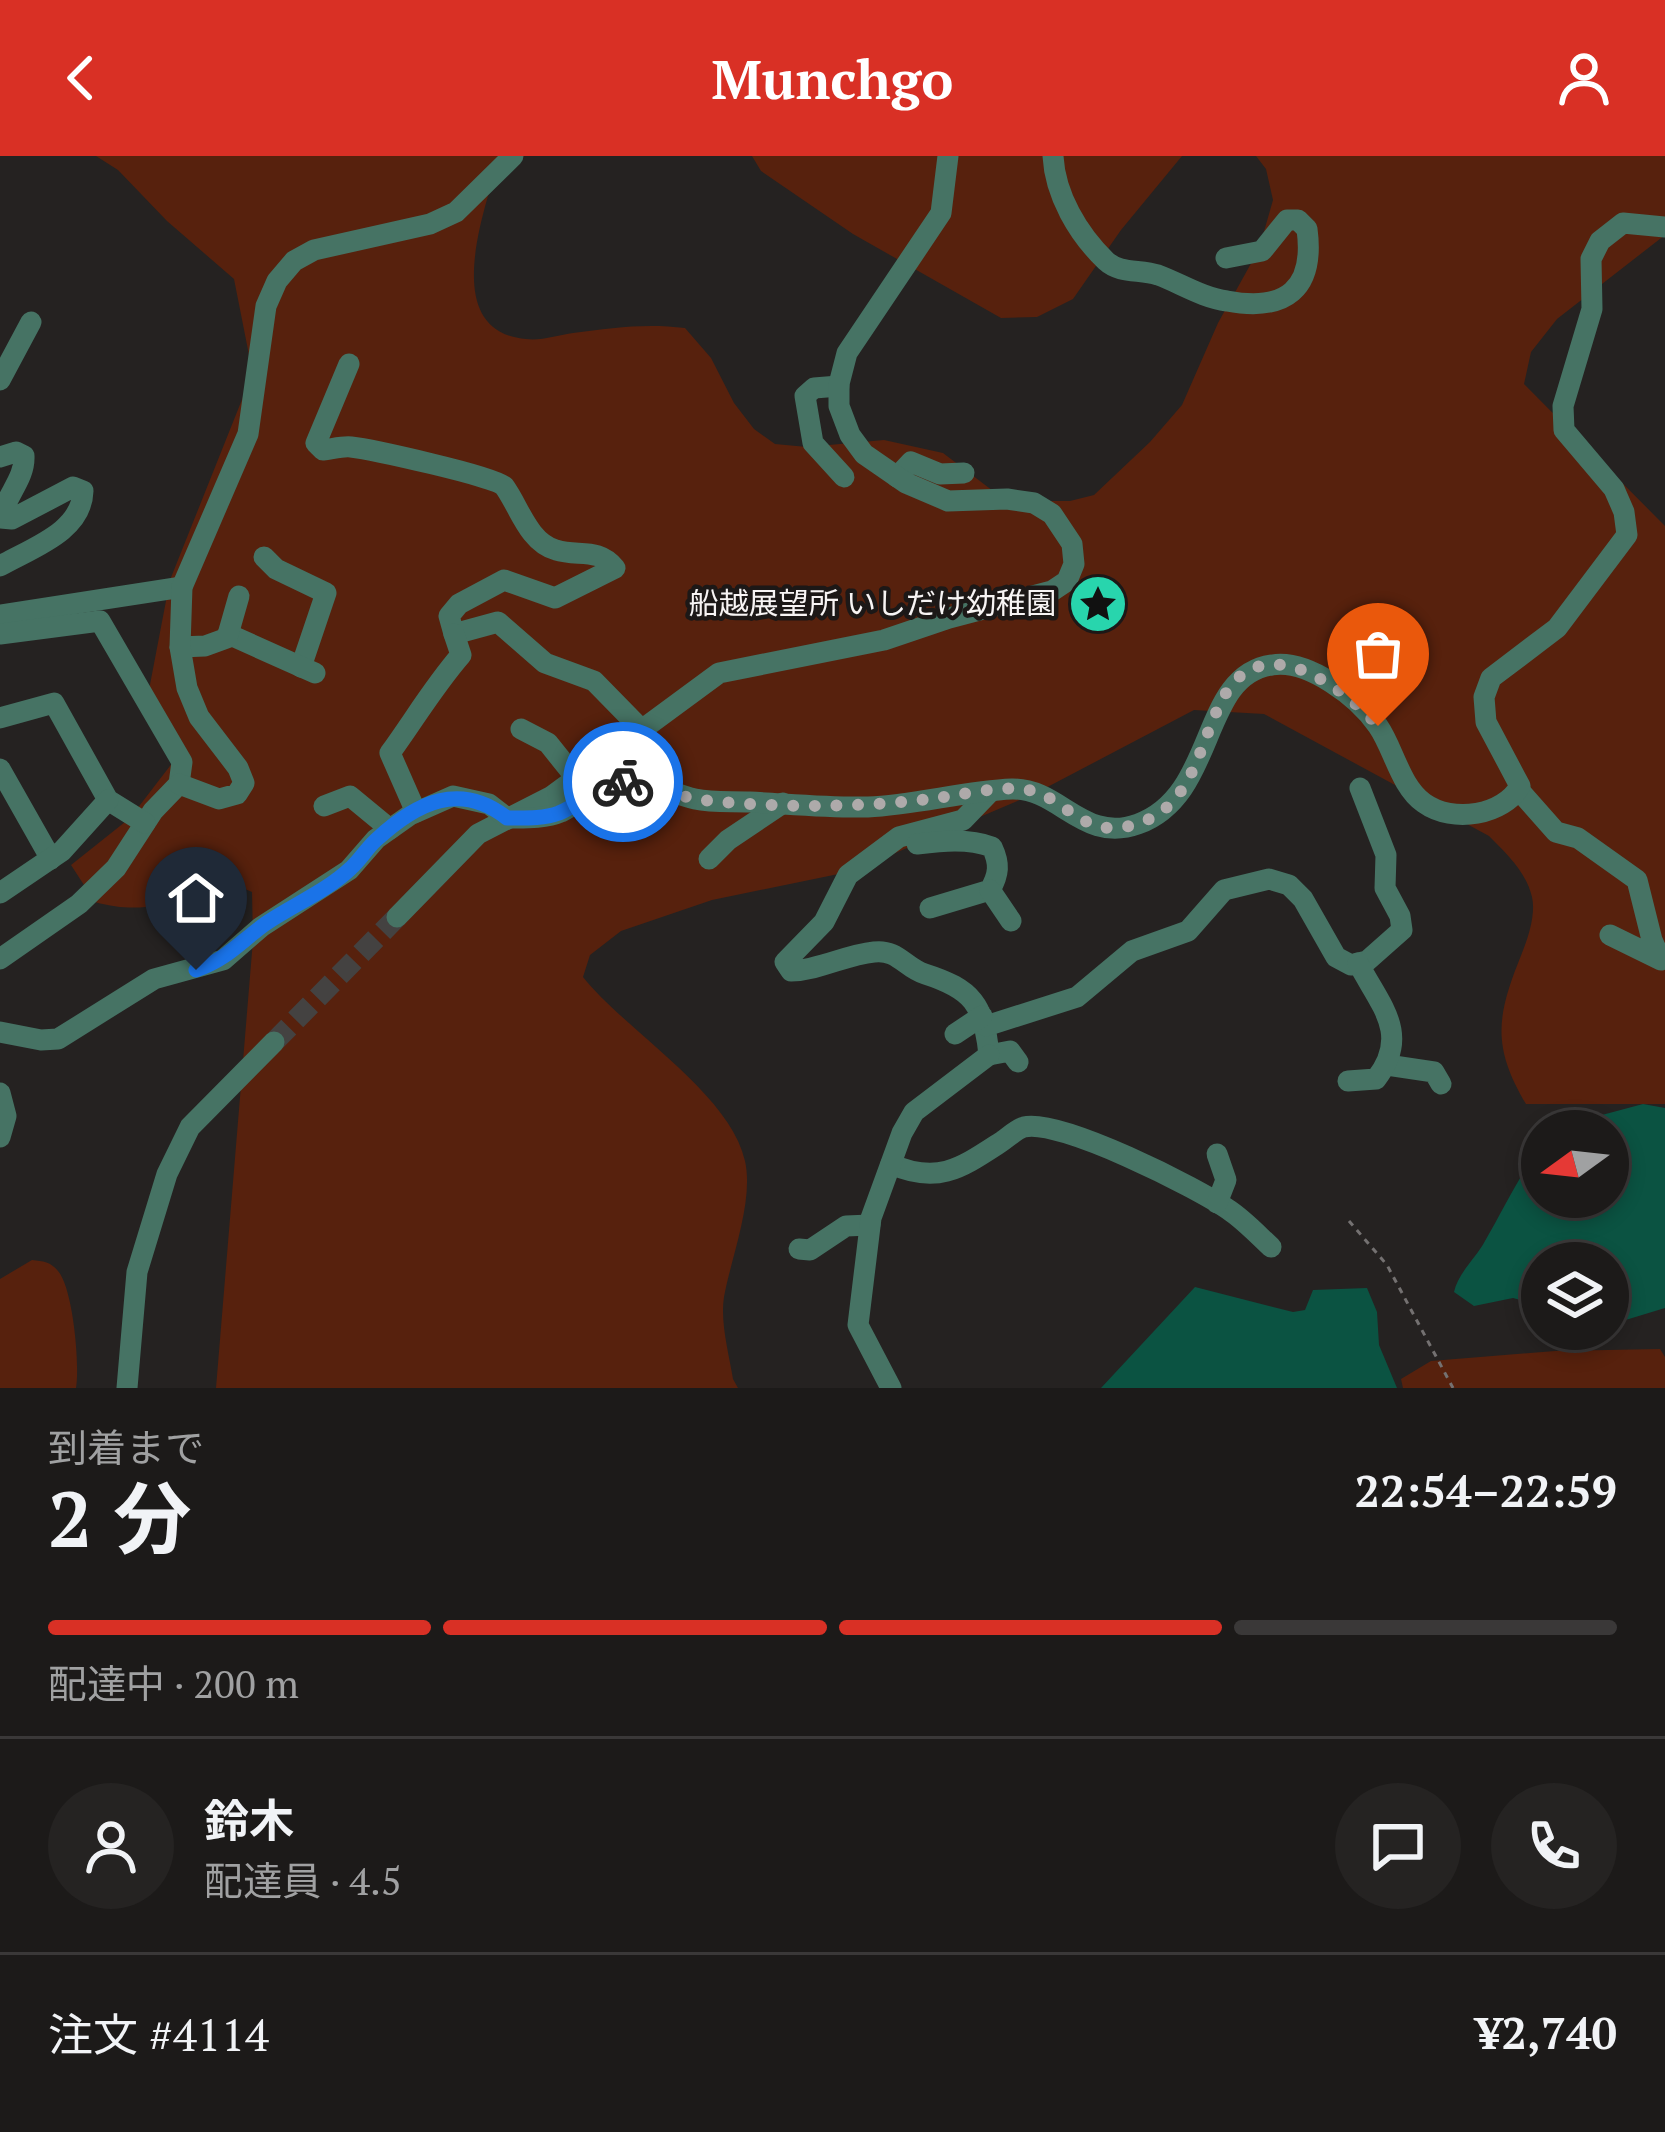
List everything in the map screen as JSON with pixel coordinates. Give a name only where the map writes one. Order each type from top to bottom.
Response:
[{"type":"street","points":[[179,784],[219,799],[237,794],[244,783],[199,717],[187,688],[180,647],[182,587],[248,434],[266,306],[277,281],[294,261],[314,250],[430,224],[456,212],[513,156]]},
{"type":"street","points":[[397,917],[478,834],[551,796],[719,673],[884,640],[1052,591],[1067,581],[1075,564],[1072,544],[1052,514],[1034,503],[948,502],[897,477],[864,454],[850,435],[839,406],[847,353],[941,213],[948,156]]},
{"type":"street","points":[[1054,156],[1059,189],[1072,218],[1106,261],[1118,269],[1152,273],[1226,302],[1281,301],[1298,288],[1307,274],[1307,229],[1298,220],[1287,220],[1262,251],[1226,258]]},
{"type":"street","points":[[1610,934],[1661,960],[1637,880],[1578,838],[1556,832],[1518,789],[1513,766],[1486,722],[1484,697],[1491,677],[1557,628],[1627,535],[1614,489],[1564,430],[1563,406],[1592,309],[1591,259],[1600,241],[1623,224],[1665,227]]},
{"type":"street","points":[[0,380],[31,322]]},
{"type":"street","points":[[349,364],[316,443],[323,450],[351,447],[502,482],[536,537],[554,550],[590,552],[608,559],[615,568],[555,598],[504,580],[459,604],[449,616],[460,655],[432,688],[390,753],[416,812]]},
{"type":"street","points":[[839,386],[814,388],[806,396],[813,443],[844,477]]},
{"type":"street","points":[[0,457],[16,452],[24,456],[25,470],[4,502],[1,518],[11,520],[73,487],[83,491],[82,507],[63,530],[0,566]]},
{"type":"street","points":[[897,477],[911,462],[940,474],[964,473]]},
{"type":"street","points":[[228,634],[308,670],[326,593],[277,569],[264,557]]},
{"type":"street","points":[[0,615],[182,587]]},
{"type":"street","points":[[180,647],[205,646],[228,634],[239,596]]},
{"type":"street","points":[[0,634],[100,621],[182,762],[179,784],[145,823],[116,868],[91,892],[0,958]]},
{"type":"street","points":[[454,634],[498,622],[545,663],[594,681],[641,729]]},
{"type":"street","points":[[0,1032],[58,1039],[154,979],[223,960],[261,927],[350,870],[390,829],[453,796],[489,804],[507,818],[558,813],[604,785],[620,782],[639,782],[698,800],[868,806],[1030,790],[1095,826],[1121,828],[1141,823],[1187,786],[1227,692],[1245,674],[1273,664],[1303,668],[1358,703],[1378,726],[1406,781],[1424,803],[1445,811],[1490,813],[1518,789]]},
{"type":"street","points":[[0,718],[54,703],[108,800],[145,823]]},
{"type":"street","points":[[521,729],[548,743],[576,778]]},
{"type":"street","points":[[0,769],[51,859]]},
{"type":"street","points":[[955,1034],[984,1021],[1077,997],[1132,951],[1187,931],[1224,890],[1269,879],[1289,885],[1303,899],[1336,957],[1351,965],[1367,961],[1402,930],[1385,888],[1386,855],[1360,788]]},
{"type":"street","points":[[988,1055],[984,1021],[972,996],[892,953],[875,952],[808,971],[790,971],[785,962],[824,922],[848,874],[899,837],[963,820],[990,792]]},
{"type":"street","points":[[324,806],[350,796],[390,829]]},
{"type":"street","points":[[0,893],[51,859],[108,800]]},
{"type":"street","points":[[710,859],[728,840],[783,803]]},
{"type":"street","points":[[913,833],[916,844],[953,839],[992,847],[998,874],[990,890],[930,908]]},
{"type":"street","points":[[1640,889],[1665,903]]},
{"type":"street","points":[[990,890],[1012,921]]},
{"type":"street","points":[[1348,1082],[1376,1079],[1387,1065],[1394,1042],[1391,1024],[1358,963]]},
{"type":"street","points":[[127,1388],[137,1272],[167,1174],[190,1127],[274,1042]]},
{"type":"street","points":[[891,1388],[858,1325],[870,1226],[891,1164],[914,1112],[988,1055],[1010,1051],[1018,1062]]},
{"type":"street","points":[[1387,1065],[1434,1072],[1441,1084]]},
{"type":"street","points":[[0,1093],[6,1116],[0,1137]]},
{"type":"street","points":[[891,1164],[914,1174],[956,1170],[1025,1126],[1046,1129],[1154,1168],[1217,1203],[1271,1246]]},
{"type":"street","points":[[1217,1154],[1226,1180],[1217,1203]]},
{"type":"street","points":[[799,1249],[809,1250],[846,1226],[870,1226]]},
{"type":"path","points":[[1349,1221],[1387,1264],[1453,1388]]},
{"type":"shaded area","points":[[96,156],[500,156],[474,263],[482,314],[499,331],[532,339],[629,327],[685,328],[711,358],[734,403],[754,429],[775,444],[807,447],[884,440],[943,453],[997,494],[1023,501],[1070,501],[1094,495],[1182,405],[1218,323],[1259,249],[1273,200],[1266,169],[1256,156],[1665,156],[1665,235],[1557,319],[1531,352],[1524,384],[1665,526],[1665,1104],[1526,1104],[1507,1064],[1502,1030],[1507,994],[1531,926],[1533,904],[1521,871],[1489,836],[1264,714],[1194,710],[1036,793],[853,871],[712,900],[621,931],[590,955],[583,977],[698,1087],[735,1136],[745,1161],[744,1211],[723,1307],[727,1349],[738,1388],[216,1388],[253,940],[252,892],[231,883],[164,904],[114,906],[95,902],[71,865],[130,818],[173,762],[148,695],[170,580],[243,397],[250,360],[234,279],[167,221],[118,170]]},
{"type":"shaded area","points":[[752,156],[1182,156],[1121,230],[1073,299],[1037,317],[1001,318],[853,234],[761,171]]},
{"type":"shaded area","points":[[1643,1104],[1665,1108],[1665,1308],[1629,1319],[1629,1242],[1521,1242],[1521,1300],[1474,1306],[1454,1292],[1521,1177],[1521,1218],[1629,1218],[1629,1110],[1621,1110]]},
{"type":"shaded area","points":[[32,1260],[53,1266],[68,1293],[76,1388],[0,1388],[0,1279]]},
{"type":"shaded area","points":[[1195,1287],[1293,1312],[1305,1310],[1313,1290],[1367,1288],[1377,1312],[1379,1345],[1397,1388],[1101,1388]]},
{"type":"shaded area","points":[[1660,1349],[1665,1357],[1665,1388],[1403,1388],[1401,1379],[1431,1361]]},
{"type":"tunnel","points":[[274,1042],[397,917]]},
{"type":"way so far","points":[[623,782],[639,782],[698,800],[868,806],[1030,790],[1073,817],[1095,826],[1121,828],[1160,811],[1187,786],[1227,692],[1245,674],[1273,664],[1303,668],[1358,703],[1378,726]]},
{"type":"place","name":"船越展望所 いしだけ幼稚園","points":[[1098,604]]},
{"type":"route","points":[[196,970],[223,960],[261,927],[350,870],[376,839],[410,815],[453,796],[489,804],[507,818],[541,817],[558,813],[604,785],[623,782]]}]
